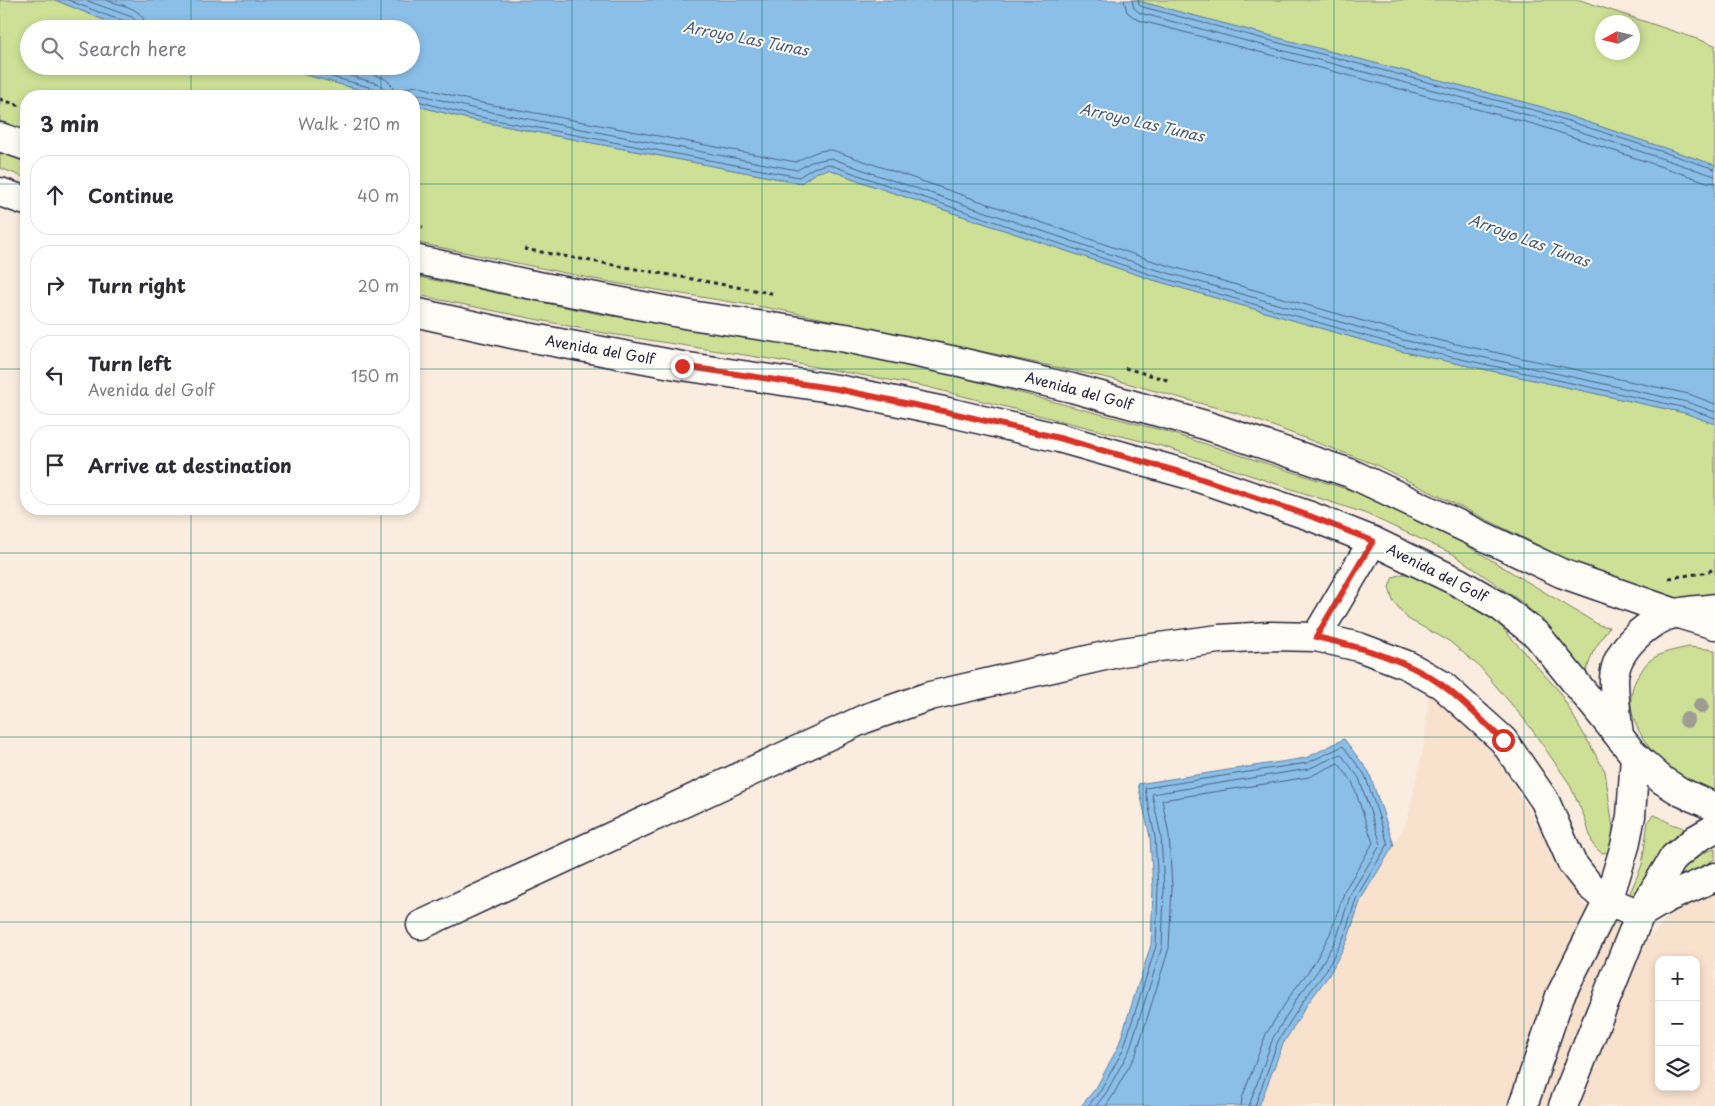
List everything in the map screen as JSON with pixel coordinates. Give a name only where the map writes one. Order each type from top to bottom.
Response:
[{"type":"street","points":[[0,137],[20,144]]},
{"type":"street","points":[[0,192],[20,199]]},
{"type":"street","name":"Avenida del Golf","points":[[420,260],[528,284],[680,313],[846,338],[1072,388],[1205,425],[1350,473],[1560,573],[1675,614],[1715,625]]},
{"type":"street","name":"Avenida del Golf","points":[[420,313],[518,335],[662,362],[837,389],[948,412],[1050,436],[1190,475],[1310,516],[1373,541],[1458,582],[1501,607],[1537,635],[1627,746],[1662,780],[1681,792],[1715,807]]},
{"type":"street","points":[[1316,637],[1373,541]]},
{"type":"street","points":[[1523,1106],[1560,996],[1608,901],[1626,846],[1630,816],[1627,746],[1614,677],[1620,657],[1633,640],[1652,624],[1675,614],[1715,608]]},
{"type":"street","points":[[421,925],[864,719],[930,696],[1122,652],[1219,638],[1270,636],[1316,637],[1358,647],[1407,666],[1442,685],[1503,740],[1545,801],[1572,863],[1589,885],[1608,901],[1640,914]]},
{"type":"street","points":[[1563,1106],[1640,914],[1674,857],[1696,839],[1715,828]]},
{"type":"street","points":[[1640,914],[1667,898],[1715,876]]},
{"type":"path","points":[[0,99],[20,106]]},
{"type":"shaded area","points":[[1430,680],[1494,753],[1583,904],[1650,937],[1671,914],[1699,895],[1715,889],[1715,1106],[1259,1106],[1283,1044],[1308,1003],[1329,975],[1347,941],[1361,899],[1407,822],[1425,742]]},
{"type":"green space","points":[[0,0],[55,0],[104,20],[20,20],[20,75],[306,75],[361,90],[20,90],[20,129],[0,121]]},
{"type":"green space","points":[[1134,0],[1580,0],[1625,15],[1595,15],[1595,60],[1640,60],[1640,20],[1715,45],[1715,165],[1542,107]]},
{"type":"green space","points":[[420,107],[468,119],[801,183],[815,173],[828,169],[873,186],[1150,279],[1400,351],[1685,413],[1715,424],[1715,595],[1705,598],[1661,598],[1599,578],[1528,540],[1374,464],[1243,415],[1108,378],[781,310],[614,283],[420,243]]},
{"type":"green space","points":[[0,152],[20,159],[20,176],[0,168]]},
{"type":"green space","points":[[420,277],[599,314],[777,340],[926,368],[1168,432],[1368,496],[1458,540],[1599,625],[1609,627],[1593,652],[1585,675],[1555,634],[1523,603],[1453,554],[1364,513],[1165,447],[923,386],[776,360],[598,332],[420,295]]},
{"type":"green space","points":[[1403,574],[1423,575],[1489,613],[1559,691],[1605,771],[1613,828],[1612,852],[1601,853],[1593,845],[1584,816],[1569,783],[1528,724],[1480,667],[1449,641],[1408,619],[1393,601],[1389,587],[1393,577]]},
{"type":"green space","points":[[1689,647],[1715,650],[1715,791],[1684,777],[1669,768],[1656,756],[1637,727],[1631,705],[1631,694],[1634,684],[1648,662],[1663,653]]},
{"type":"green space","points":[[1653,815],[1686,831],[1665,850],[1652,866],[1633,904],[1627,900],[1642,865],[1648,821]]},
{"type":"green space","points":[[1715,849],[1715,859],[1680,879],[1675,878],[1677,873],[1692,860]]},
{"type":"water","name":"Arroyo Las Tunas","points":[[55,0],[1134,0],[1542,107],[1715,165],[1715,424],[1685,413],[1400,351],[1150,279],[873,186],[828,169],[815,173],[801,183],[468,119],[420,107],[420,90],[361,90],[306,75],[420,75],[420,20],[104,20]]},
{"type":"water","points":[[1344,739],[1369,772],[1394,845],[1361,899],[1347,941],[1329,975],[1308,1003],[1283,1044],[1259,1106],[1081,1106],[1096,1088],[1118,1047],[1151,945],[1153,889],[1150,837],[1138,784],[1306,758]]},
{"type":"route","points":[[682,366],[837,389],[1059,438],[1190,475],[1310,516],[1373,541],[1316,637],[1358,647],[1407,666],[1442,685],[1503,740]]}]
